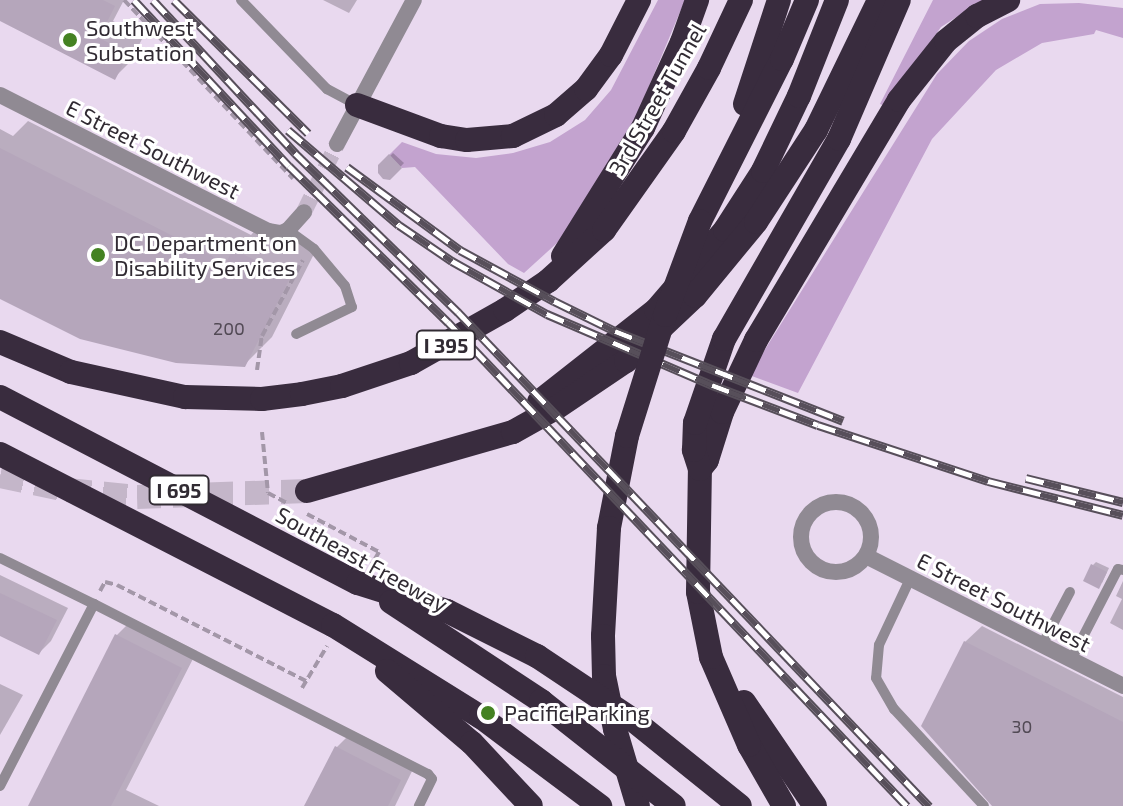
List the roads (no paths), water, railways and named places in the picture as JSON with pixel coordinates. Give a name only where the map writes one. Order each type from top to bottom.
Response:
[{"type":"highway","points":[[357,105],[441,136],[467,140],[513,136],[556,115],[586,89],[611,55],[639,0]]},
{"type":"highway","points":[[548,281],[643,128],[682,42],[697,0]]},
{"type":"highway","name":"3rd Street Tunnel","points":[[0,342],[71,372],[185,397],[262,399],[342,386],[411,363],[479,326],[548,281],[604,230],[674,131],[709,68],[741,0]]},
{"type":"highway","points":[[638,806],[615,729],[604,676],[609,528],[627,436],[665,315],[745,105],[779,0]]},
{"type":"highway","points":[[700,221],[782,59],[807,0]]},
{"type":"highway","points":[[445,451],[507,423],[551,393],[656,310],[695,268],[763,171],[799,96],[837,0]]},
{"type":"highway","points":[[307,491],[513,432],[556,408],[626,361],[695,296],[756,222],[816,130],[879,0]]},
{"type":"highway","points":[[784,806],[749,745],[711,657],[698,592],[700,469],[694,450],[695,423],[708,376],[724,339],[839,139],[899,0]]},
{"type":"highway","points":[[700,469],[707,460],[737,375],[899,100],[946,41],[977,16],[1008,0]]},
{"type":"highway","name":"Southeast Freeway","points":[[0,397],[358,583],[520,686],[674,806]]},
{"type":"highway","name":"I 695","points":[[0,454],[333,625],[481,717],[600,806]]},
{"type":"highway","points":[[358,583],[447,611],[537,656],[633,720],[740,806]]},
{"type":"highway","points":[[698,592],[740,695],[762,733],[815,806]]},
{"type":"highway","points":[[333,625],[464,736],[531,806]]},
{"type":"street","points":[[337,144],[414,0]]},
{"type":"street","name":"E Street Southwest","points":[[0,95],[268,231],[281,233],[288,230]]},
{"type":"street","points":[[288,230],[304,212]]},
{"type":"street","points":[[832,502],[849,504],[859,510],[871,529],[866,556],[845,570],[822,568],[812,561],[803,548],[805,521],[821,505],[832,502]]},
{"type":"street","name":"E Street Southwest","points":[[866,556],[1123,686]]},
{"type":"lane","points":[[241,0],[327,89],[357,105]]},
{"type":"lane","points":[[288,230],[314,249],[345,286],[352,307],[296,334]]},
{"type":"lane","points":[[0,558],[428,774],[432,779],[419,806]]},
{"type":"lane","points":[[1071,660],[1118,569],[1123,570]]},
{"type":"lane","points":[[910,579],[879,645],[876,678],[894,709],[984,806]]},
{"type":"lane","points":[[1042,645],[1070,592]]},
{"type":"lane","points":[[0,786],[94,604]]},
{"type":"tunnel","points":[[304,212],[337,144]]},
{"type":"tunnel","points":[[0,476],[67,490],[137,497],[307,491]]},
{"type":"railway","points":[[134,0],[289,166],[448,322],[907,806]]},
{"type":"railway","points":[[153,0],[295,153],[458,312],[929,806]]},
{"type":"railway","points":[[174,0],[308,133]]},
{"type":"railway","points":[[288,130],[399,225],[452,261],[547,314],[712,385],[818,425],[988,481],[1123,515]]},
{"type":"railway","points":[[347,167],[460,250],[554,301],[615,331],[843,421]]},
{"type":"railway","points":[[1026,478],[1123,502]]},
{"type":"place","name":"Southwest Substation","points":[[70,40]]},
{"type":"place","name":"DC Department on Disability Services","points":[[98,255]]},
{"type":"place","name":"Pacific Parking","points":[[488,713]]}]
